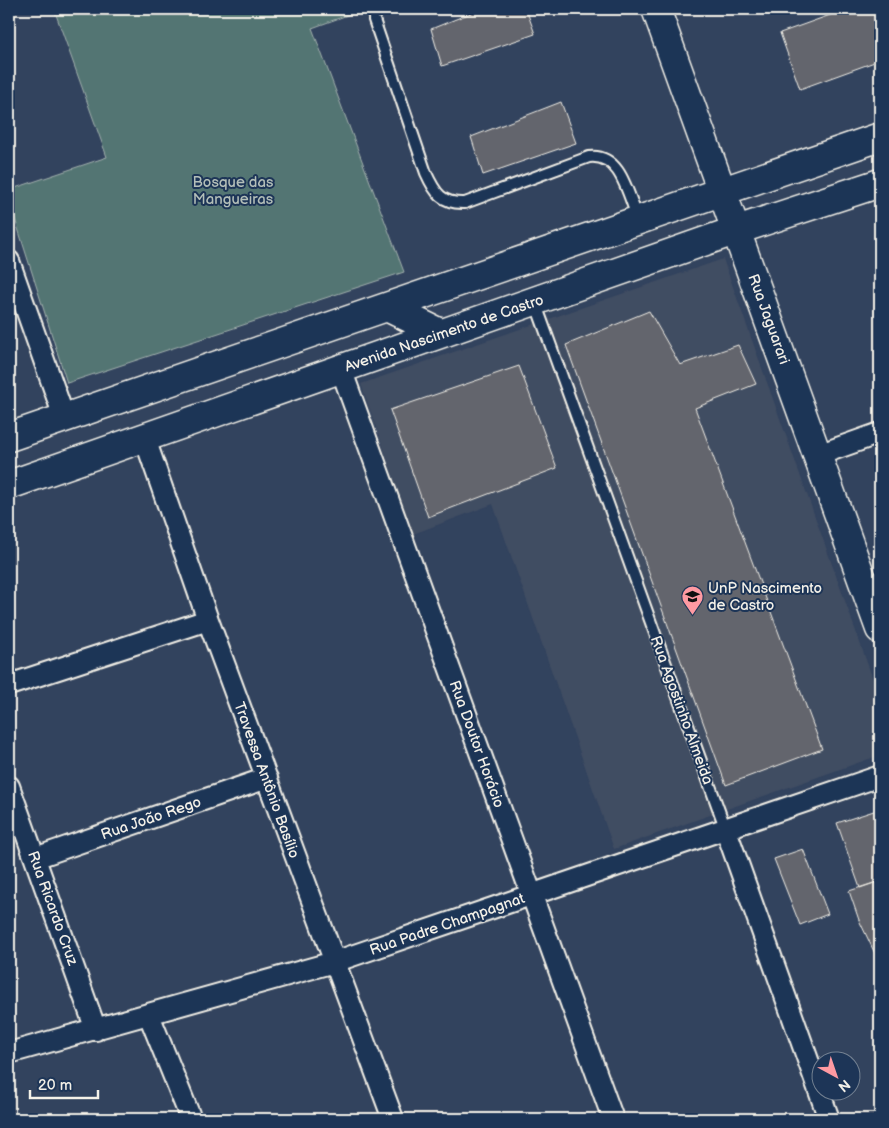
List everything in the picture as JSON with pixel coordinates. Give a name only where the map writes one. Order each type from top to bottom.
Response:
[{"type":"main road","name":"Rua Jaguarari","points":[[656,9],[880,629]]},
{"type":"main road","points":[[9,437],[880,137]]},
{"type":"main road","name":"Avenida Nascimento de Castro","points":[[9,485],[145,439],[440,333],[737,230],[880,183]]},
{"type":"main road","points":[[386,307],[440,333]]},
{"type":"street","points":[[9,261],[64,417]]},
{"type":"street","name":"Rua Doutor Horácio","points":[[341,369],[614,1119]]},
{"type":"street","points":[[818,455],[880,434]]},
{"type":"street","name":"Travessa Antônio Basílio","points":[[145,439],[208,620],[393,1119]]},
{"type":"street","points":[[9,685],[208,620]]},
{"type":"street","name":"Rua Padre Champagnat","points":[[9,1053],[334,962],[880,776]]},
{"type":"street","name":"Rua João Rego","points":[[35,858],[267,778]]},
{"type":"street","name":"Rua Ricardo Cruz","points":[[9,786],[12,807],[35,858],[96,1030]]},
{"type":"street","name":"Rua Agostinho Almeida","points":[[726,830],[829,1119]]},
{"type":"street","points":[[149,1015],[191,1119]]},
{"type":"lane","points":[[374,20],[426,173],[433,188],[442,198],[453,203],[465,203],[589,157],[598,156],[607,159],[615,166],[638,220]]},
{"type":"lane","name":"Rua Agostinho Almeida","points":[[534,301],[726,830]]},
{"type":"shaded area","name":"UnP Nascimento de Castro","points":[[723,259],[880,699],[880,755],[614,849],[493,504],[413,534],[361,384]]},
{"type":"green space","name":"Bosque das Mangueiras","points":[[54,9],[364,9],[312,28],[404,272],[67,383],[9,200],[9,190],[107,157]]},
{"type":"building","points":[[481,9],[526,9],[535,34],[442,66],[431,29]]},
{"type":"building","points":[[847,9],[880,9],[880,60],[800,89],[780,33]]},
{"type":"building","points":[[561,102],[576,143],[483,175],[471,137]]},
{"type":"building","points":[[649,311],[680,365],[738,345],[756,384],[695,408],[822,749],[726,785],[566,345]]},
{"type":"building","points":[[519,366],[557,468],[428,517],[390,410]]},
{"type":"building","points":[[880,809],[880,881],[860,888],[837,823]]},
{"type":"building","points":[[803,849],[828,914],[800,925],[774,859]]},
{"type":"building","points":[[880,881],[880,964],[859,920],[849,891]]},
{"type":"place","name":"UnP Nascimento de Castro","points":[[692,616]]}]
